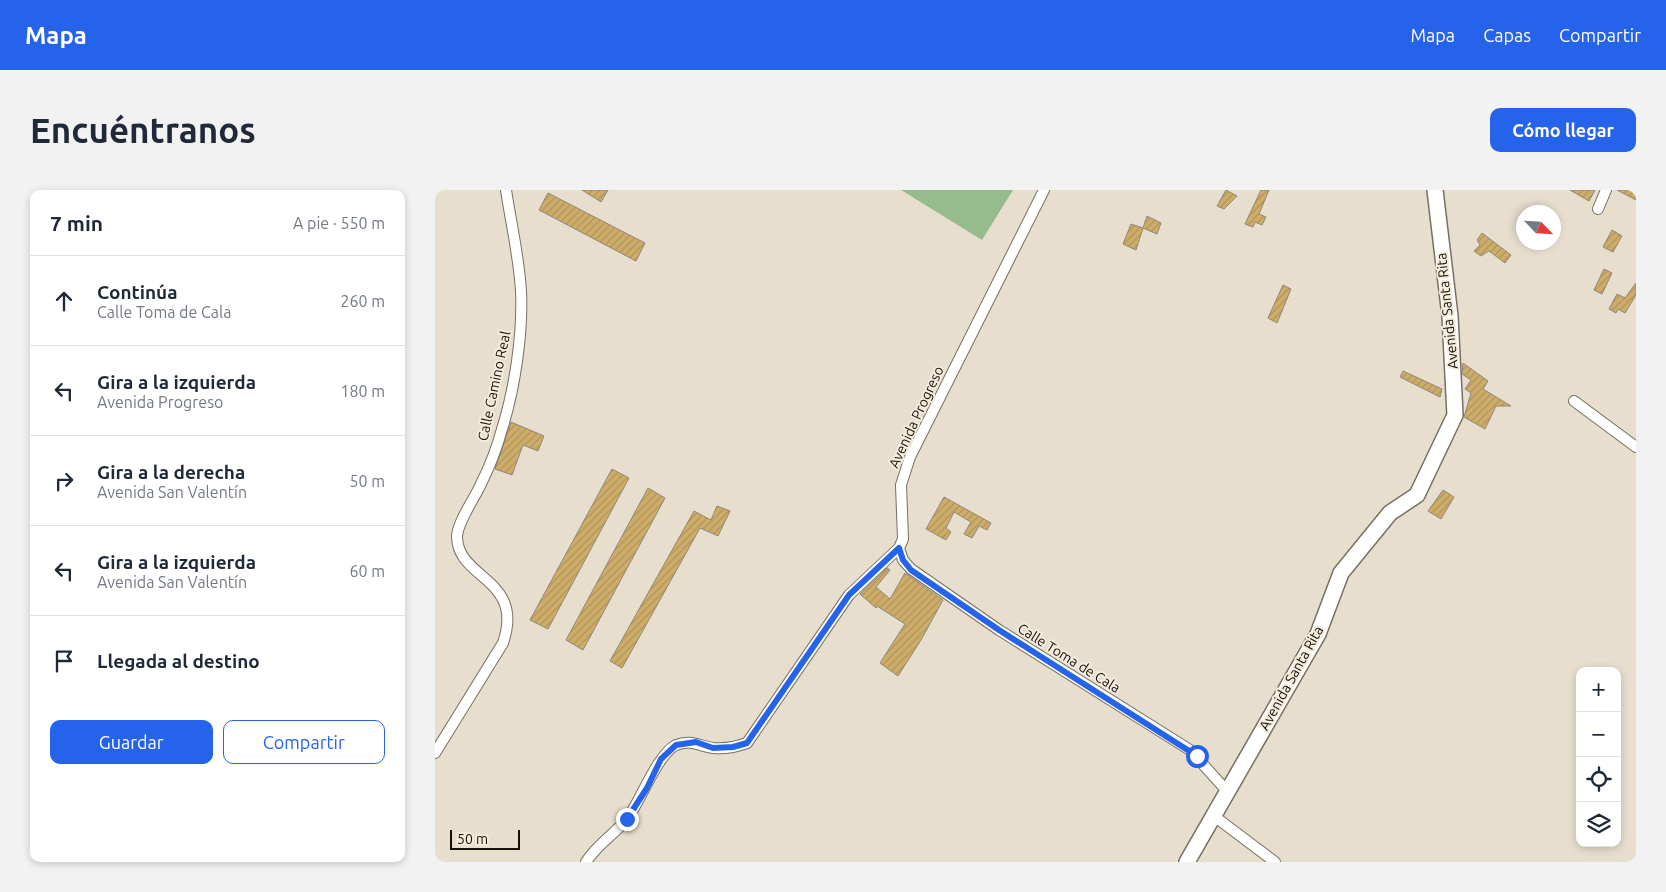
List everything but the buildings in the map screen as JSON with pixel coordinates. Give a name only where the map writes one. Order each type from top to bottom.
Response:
[{"type":"street","name":"Calle Camino Real","points":[[435,754],[503,643],[507,631],[508,618],[505,603],[497,589],[461,552],[457,535],[493,458],[503,428],[519,345],[521,289],[506,190]]},
{"type":"street","name":"Avenida Progreso","points":[[899,548],[903,539],[901,485],[910,457],[1044,190]]},
{"type":"street","name":"Avenida Santa Rita","points":[[1187,862],[1318,634],[1341,573],[1389,515],[1417,495],[1455,415],[1450,316],[1435,190]]},
{"type":"street","points":[[1598,209],[1606,190]]},
{"type":"street","points":[[1575,400],[1636,447]]},
{"type":"street","points":[[586,862],[594,850],[627,819],[667,751],[686,742],[696,742],[713,748],[733,747],[747,743],[849,595],[899,548]]},
{"type":"street","name":"Calle Toma de Cala","points":[[899,548],[903,560],[911,570],[999,630],[1190,750],[1227,791]]},
{"type":"street","points":[[1214,816],[1275,862]]},
{"type":"green space","points":[[901,190],[1013,190],[982,240]]},
{"type":"route","points":[[627,819],[647,788],[661,759],[667,751],[676,745],[696,742],[713,748],[733,747],[747,743],[849,595],[899,548],[903,560],[911,570],[943,590],[999,630],[1197,756]]}]
